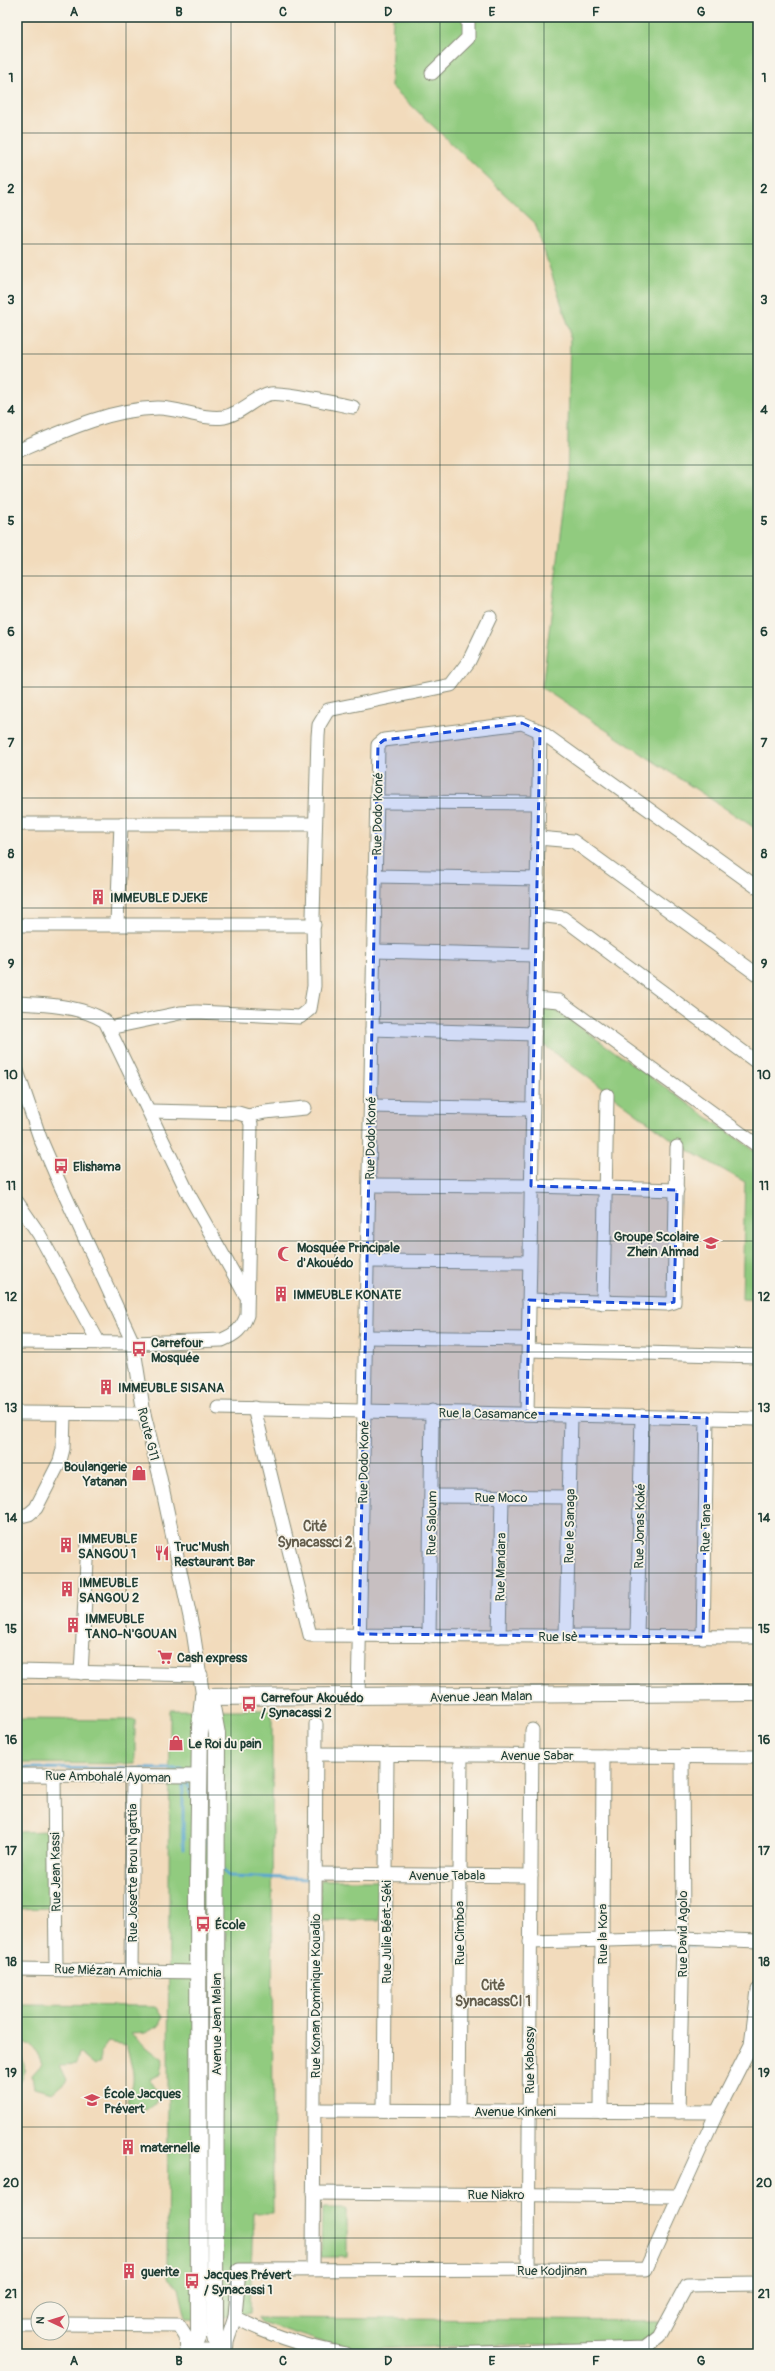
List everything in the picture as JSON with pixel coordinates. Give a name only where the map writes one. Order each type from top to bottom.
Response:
[{"type":"highway","points":[[199,2354],[214,2354]]},
{"type":"main road","name":"Avenue Jean Malan","points":[[204,1697],[358,1698],[758,1693]]},
{"type":"main road","name":"Avenue Jean Malan","points":[[190,2354],[199,2334],[198,1972],[200,1776],[204,1697]]},
{"type":"main road","name":"Avenue Jean Malan","points":[[204,1697],[212,1707],[217,1734],[215,2337],[220,2354]]},
{"type":"street","points":[[432,73],[468,38],[468,17]]},
{"type":"street","points":[[17,451],[81,425],[144,408],[163,408],[213,417],[224,416],[239,411],[270,394],[353,407]]},
{"type":"street","points":[[109,1028],[191,1013],[300,1017],[310,1009],[314,986],[315,824],[319,725],[328,710],[451,685],[469,661],[490,617]]},
{"type":"street","name":"Rue Dodo Koné","points":[[358,1698],[378,745],[384,740],[522,723],[540,731],[758,888]]},
{"type":"street","points":[[527,1413],[540,731]]},
{"type":"street","points":[[377,802],[539,803]]},
{"type":"street","points":[[17,824],[315,824]]},
{"type":"street","points":[[117,924],[121,824]]},
{"type":"street","points":[[538,838],[573,841],[758,975]]},
{"type":"street","points":[[375,876],[538,879]]},
{"type":"street","points":[[537,915],[563,918],[758,1063]]},
{"type":"street","points":[[17,925],[314,925]]},
{"type":"street","points":[[374,951],[535,955]]},
{"type":"street","points":[[535,999],[559,1001],[758,1146]]},
{"type":"street","points":[[17,1003],[49,1005],[88,1014],[105,1021],[189,1195],[246,1295]]},
{"type":"street","points":[[372,1029],[534,1034]]},
{"type":"street","name":"Route G11","points":[[17,1071],[56,1176],[133,1342],[144,1414],[159,1473],[193,1631],[204,1697]]},
{"type":"street","points":[[603,1303],[607,1095]]},
{"type":"street","points":[[371,1106],[532,1109]]},
{"type":"street","points":[[149,1111],[238,1113],[248,1116],[265,1112],[305,1108]]},
{"type":"street","points":[[17,1342],[99,1343],[222,1340],[234,1335],[242,1328],[247,1315],[246,1295],[251,1124],[248,1116]]},
{"type":"street","points":[[529,1300],[667,1304],[674,1302],[677,1147]]},
{"type":"street","points":[[369,1185],[606,1187],[677,1190]]},
{"type":"street","points":[[17,1202],[39,1234],[99,1343]]},
{"type":"street","points":[[367,1261],[529,1262]]},
{"type":"street","points":[[365,1337],[758,1356]]},
{"type":"street","name":"Rue la Casamance","points":[[218,1408],[432,1411],[758,1419]]},
{"type":"street","name":"Rue Isè","points":[[254,1408],[310,1635],[359,1634],[429,1636],[758,1637]]},
{"type":"street","name":"Rue Saloum","points":[[429,1636],[432,1411]]},
{"type":"street","points":[[17,1413],[144,1414]]},
{"type":"street","points":[[17,1517],[29,1514],[36,1508],[60,1461],[63,1449],[64,1414]]},
{"type":"street","name":"Rue le Sanaga","points":[[566,1636],[571,1415]]},
{"type":"street","name":"Rue Jonas Koké","points":[[637,1636],[642,1416]]},
{"type":"street","name":"Rue Tana","points":[[703,1637],[707,1418]]},
{"type":"street","name":"Rue Moco","points":[[432,1496],[570,1497]]},
{"type":"street","name":"Rue Mandara","points":[[499,1636],[502,1497]]},
{"type":"street","points":[[81,1673],[88,1543]]},
{"type":"street","points":[[17,1671],[201,1675]]},
{"type":"street","name":"Rue Konan Dominique Kouadio","points":[[313,2269],[316,1724]]},
{"type":"street","name":"Rue Kabossy","points":[[528,2270],[532,1730]]},
{"type":"street","name":"Avenue Sabar","points":[[316,1754],[758,1757]]},
{"type":"street","name":"Rue Julie Béat-Séki","points":[[384,2110],[387,1754]]},
{"type":"street","name":"Rue Cimboa","points":[[458,2111],[460,1755]]},
{"type":"street","name":"Rue la Kora","points":[[601,2112],[603,1756]]},
{"type":"street","name":"Rue David Agolo","points":[[679,2112],[682,1938],[682,1756]]},
{"type":"street","name":"Rue Ambohalé Ayoman","points":[[17,1775],[200,1776]]},
{"type":"street","name":"Rue Jean Kassi","points":[[54,1775],[56,1968]]},
{"type":"street","name":"Rue Josette Brou N'gattia","points":[[131,1970],[132,1776]]},
{"type":"street","name":"Avenue Tabala","points":[[315,1874],[460,1874],[531,1876]]},
{"type":"street","points":[[530,1942],[682,1938],[758,1941]]},
{"type":"street","name":"Rue Miézan Amichia","points":[[17,1969],[56,1968],[198,1972]]},
{"type":"street","name":"Rue Kodjinan","points":[[226,2354],[227,2341],[235,2317],[238,2270],[645,2270],[716,2112],[751,2045],[758,1990]]},
{"type":"street","name":"Avenue Kinkeni","points":[[314,2110],[716,2112]]},
{"type":"street","name":"Rue Niakro","points":[[313,2193],[679,2196]]},
{"type":"street","points":[[444,2354],[645,2348],[659,2337],[687,2285],[758,2284]]},
{"type":"street","points":[[235,2317],[260,2329],[314,2347],[345,2354]]},
{"type":"street","points":[[17,2324],[30,2324]]},
{"type":"street","points":[[70,2324],[179,2325],[186,2336],[187,2354]]},
{"type":"highlighted area","points":[[522,723],[540,731],[531,1186],[677,1190],[674,1302],[667,1304],[529,1300],[527,1413],[707,1418],[703,1637],[359,1634],[378,745],[384,740]]},
{"type":"green space","points":[[393,17],[758,17],[758,830],[542,688],[567,486],[570,330],[535,223],[391,86]]},
{"type":"green space","points":[[540,1006],[553,1008],[758,1153],[758,1300],[742,1299],[745,1182],[681,1146],[540,1042]]},
{"type":"green space","points":[[170,1710],[272,1710],[273,2213],[253,2213],[250,2313],[210,2319],[186,2318],[179,2288],[167,2277]]},
{"type":"green space","points":[[17,1719],[135,1720],[135,1764],[17,1763]]},
{"type":"green space","points":[[50,1831],[50,1908],[17,1909],[17,1832]]},
{"type":"green space","points":[[320,1880],[380,1880],[379,1920],[320,1920]]},
{"type":"green space","points":[[17,2005],[156,2006],[163,2017],[159,2026],[145,2033],[130,2034],[163,2060],[160,2074],[150,2079],[160,2094],[155,2103],[146,2110],[134,2108],[127,2100],[132,2086],[133,2073],[126,2045],[108,2042],[100,2053],[100,2062],[95,2066],[79,2053],[76,2064],[60,2065],[67,2080],[52,2093],[34,2088],[32,2075],[42,2064],[33,2048],[27,2043],[17,2040]]},
{"type":"green space","points":[[17,2052],[23,2061],[24,2074],[17,2087]]},
{"type":"green space","points":[[322,2208],[347,2208],[347,2257],[321,2257]]},
{"type":"green space","points":[[258,2318],[662,2321],[655,2333],[639,2344],[488,2345],[369,2349],[322,2342],[261,2322]]},
{"type":"waterway","points":[[17,1768],[183,1769],[184,1773]]},
{"type":"waterway","points":[[186,1780],[192,1798]]},
{"type":"waterway","points":[[183,1783],[183,1849]]},
{"type":"waterway","points":[[206,1839],[210,1851]]},
{"type":"waterway","points":[[222,1870],[229,1876],[312,1879]]},
{"type":"waterway","points":[[658,1945],[679,1945]]},
{"type":"waterway","points":[[686,1945],[715,1946]]},
{"type":"place","name":"IMMEUBLE DJEKE","points":[[98,897]]},
{"type":"place","name":"Elishama","points":[[61,1166]]},
{"type":"place","name":"Groupe Scolaire Zhein Ahmad","points":[[711,1243]]},
{"type":"place","name":"Mosquée Principale d'Akouédo","points":[[285,1254]]},
{"type":"place","name":"IMMEUBLE KONATE","points":[[281,1294]]},
{"type":"place","name":"Carrefour Mosquée","points":[[139,1349]]},
{"type":"place","name":"IMMEUBLE SISANA","points":[[106,1387]]},
{"type":"place","name":"Boulangerie Yatanan","points":[[139,1473]]},
{"type":"place","name":"IMMEUBLE SANGOU 1","points":[[66,1545]]},
{"type":"place","name":"Truc'Mush Restaurant Bar","points":[[162,1553]]},
{"type":"place","name":"IMMEUBLE SANGOU 2","points":[[67,1589]]},
{"type":"place","name":"IMMEUBLE TANO-N'GOUAN","points":[[73,1625]]},
{"type":"place","name":"Cash express","points":[[165,1657]]},
{"type":"place","name":"Carrefour Akouédo / Synacassi 2","points":[[249,1704]]},
{"type":"place","name":"Le Roi du pain","points":[[176,1743]]},
{"type":"place","name":"École","points":[[203,1924]]},
{"type":"place","name":"École Jacques Prévert","points":[[92,2100]]},
{"type":"place","name":"maternelle","points":[[128,2147]]},
{"type":"place","name":"guerite","points":[[129,2271]]},
{"type":"place","name":"Jacques Prévert / Synacassi 1","points":[[192,2281]]},
{"type":"district","name":"Cité Synacassci 2","points":[[315,1534]]},
{"type":"district","name":"Cité SynacassCI 1","points":[[493,1994]]}]
